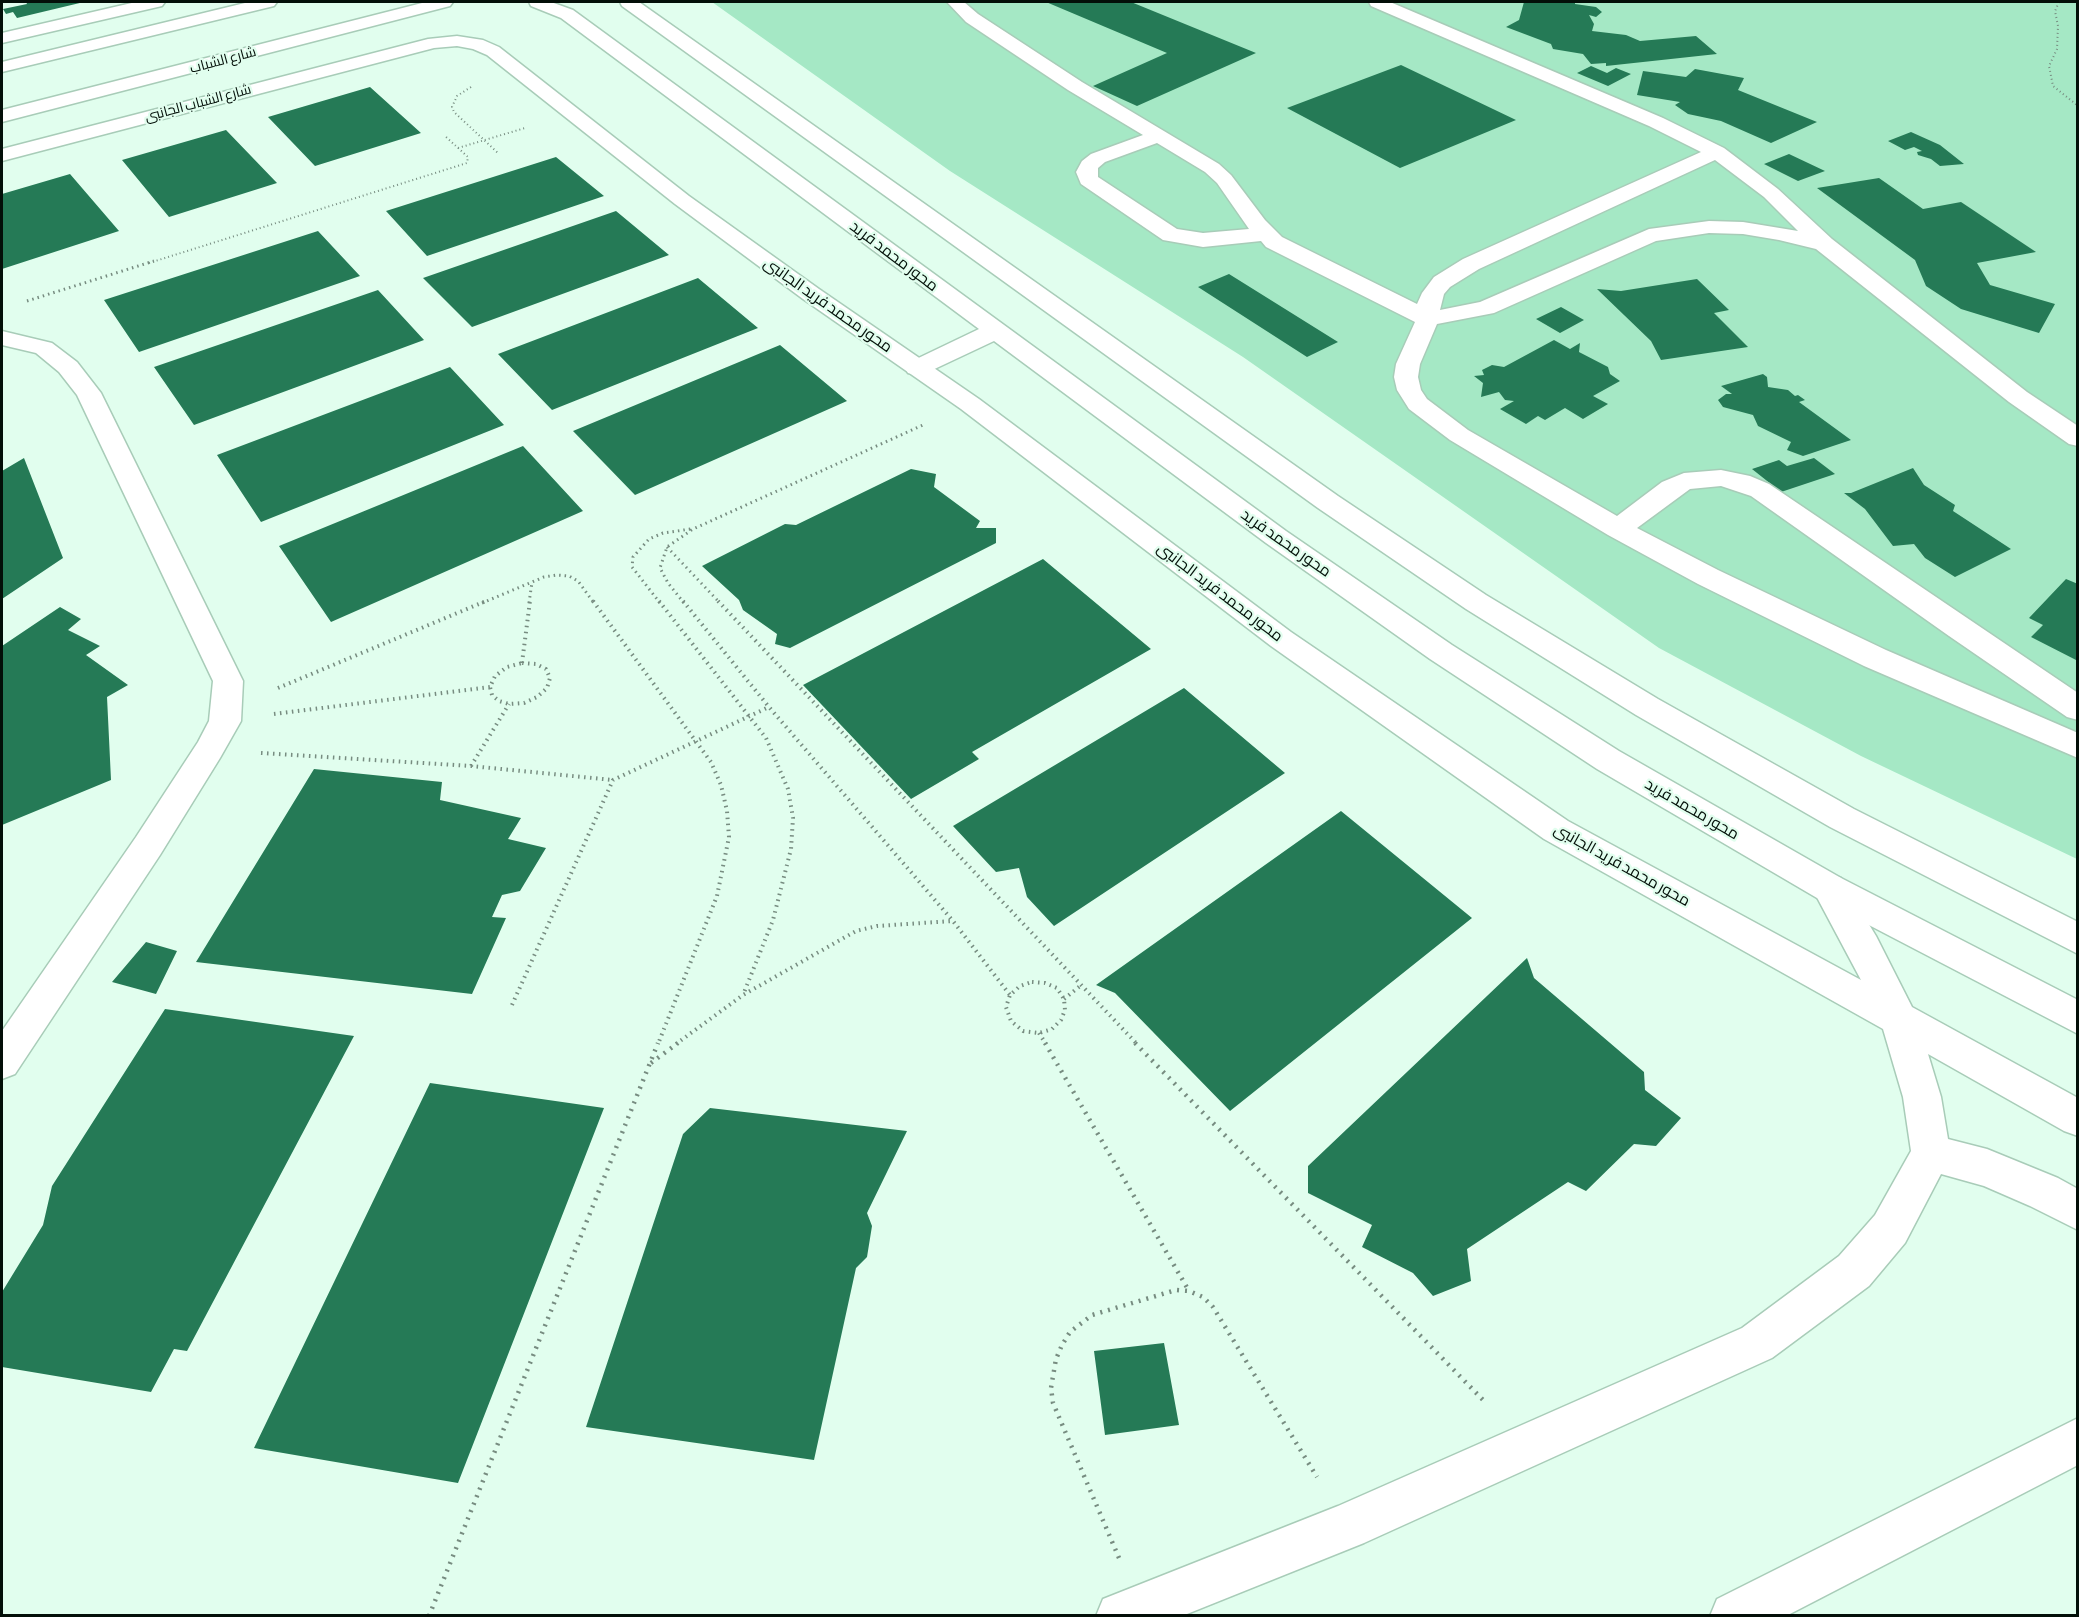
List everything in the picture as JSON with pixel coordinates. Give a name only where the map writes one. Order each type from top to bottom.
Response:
[{"type":"street","points":[[2,38],[156,2]]},
{"type":"street","points":[[2,67],[268,2]]},
{"type":"street","name":"شارع الشباب","points":[[2,116],[389,9],[444,2]]},
{"type":"street","name":"محور محمد فريد","points":[[537,2],[574,8],[995,331],[1276,537],[1442,652],[1608,760],[1829,888],[2078,1018]]},
{"type":"street","points":[[628,2],[1328,502],[1476,602],[1647,707],[1842,818],[2078,939]]},
{"type":"street","points":[[955,2],[972,18],[1075,86],[1197,158],[1224,179],[1265,234],[1294,253],[1428,319],[1486,308],[1649,236],[1677,230],[1709,227],[1743,228],[1779,233],[1824,244]]},
{"type":"street","points":[[1377,2],[1656,122],[1717,152],[1771,193],[1824,244],[2018,397],[2078,438]]},
{"type":"street","points":[[1430,8],[1441,28]]},
{"type":"street","name":"محور محمد فريد الجانبى","points":[[395,52],[434,43],[457,41],[477,44],[493,51],[682,200],[970,404],[1281,639],[1556,830],[2078,1118]]},
{"type":"street","name":"شارع الشباب الجانبى","points":[[2,155],[395,52]]},
{"type":"street","points":[[1159,136],[1098,158],[1089,165],[1086,172],[1088,180],[1171,235],[1203,240],[1265,234]]},
{"type":"street","points":[[1717,152],[1455,272],[1442,282],[1433,293],[1428,305],[1428,319],[1417,338],[1407,370],[1409,390],[1418,404],[1459,435],[1618,529],[1875,658],[2078,746]]},
{"type":"street","points":[[917,368],[995,331]]},
{"type":"street","points":[[2,338],[44,348],[68,367],[89,393],[220,660],[228,681],[226,715],[209,750],[148,846],[2,1062]]},
{"type":"street","points":[[1618,529],[1671,488],[1684,481],[1721,478],[1741,482],[1777,501],[1959,629],[2078,709]]},
{"type":"street","points":[[1130,1612],[1347,1526],[1526,1444],[1757,1343],[1854,1271],[1890,1229],[1931,1153],[1922,1097],[1898,1018],[1863,947],[1829,888]]},
{"type":"street","points":[[1931,1153],[1987,1168],[2044,1192],[2078,1211]]},
{"type":"street","points":[[1734,1616],[2078,1440]]},
{"type":"path","points":[[2059,2],[2055,11],[2058,26],[2057,49],[2049,66],[2053,86],[2078,106]]},
{"type":"path","points":[[498,153],[454,112],[453,102],[463,91],[472,86],[520,72]]},
{"type":"path","points":[[458,148],[525,128]]},
{"type":"path","points":[[21,303],[467,163],[468,157],[446,137]]},
{"type":"path","points":[[970,404],[693,529],[667,547],[660,568],[668,583],[769,707],[953,921],[1010,995]]},
{"type":"path","points":[[693,529],[663,533],[650,539],[633,557],[632,567],[750,716],[778,763],[788,789],[793,818],[792,849],[775,911],[743,995]]},
{"type":"path","points":[[667,547],[1080,986],[1526,1444]]},
{"type":"path","points":[[226,715],[543,577],[569,576],[578,581],[697,741],[711,762],[721,786],[727,810],[729,837],[717,896],[429,1616]]},
{"type":"path","points":[[522,663],[532,582]]},
{"type":"path","points":[[522,663],[536,664],[546,669],[550,678],[547,688],[530,700],[509,704],[498,701],[492,695],[490,687],[495,676],[507,667],[522,663]]},
{"type":"path","points":[[226,715],[490,687]]},
{"type":"path","points":[[471,766],[509,704]]},
{"type":"path","points":[[209,750],[471,766],[613,780],[769,707]]},
{"type":"path","points":[[512,1005],[613,780]]},
{"type":"path","points":[[650,1064],[743,995],[855,931],[877,926],[953,921]]},
{"type":"path","points":[[1045,982],[1057,988],[1064,999],[1065,1010],[1061,1020],[1052,1029],[1039,1033],[1023,1031],[1011,1021],[1006,1007],[1010,995],[1026,984],[1045,982]]},
{"type":"path","points":[[1064,999],[1080,986]]},
{"type":"path","points":[[1039,1033],[1189,1291]]},
{"type":"path","points":[[1130,1612],[1053,1403],[1051,1388],[1052,1372],[1062,1345],[1070,1332],[1092,1315],[1176,1290],[1189,1291],[1203,1298],[1213,1307],[1347,1526]]},
{"type":"green space","points":[[712,2],[2077,2],[2077,859],[1861,756],[1659,648],[1243,357],[950,171]]},
{"type":"building","points":[[26,2],[84,2],[17,18],[13,12],[6,14],[3,9],[27,4]]},
{"type":"building","points":[[1046,2],[1131,2],[1256,53],[1137,106],[1093,86],[1167,53]]},
{"type":"building","points":[[1524,2],[1575,2],[1575,4],[1596,7],[1602,12],[1596,17],[1589,15],[1594,24],[1592,31],[1626,35],[1640,41],[1696,36],[1717,54],[1606,66],[1606,63],[1591,64],[1583,54],[1553,49],[1551,44],[1506,27],[1519,20]]},
{"type":"building","points":[[1401,65],[1516,120],[1400,168],[1287,108]]},
{"type":"building","points":[[1591,66],[1607,73],[1616,68],[1631,74],[1608,86],[1577,73]]},
{"type":"building","points":[[1695,69],[1744,78],[1738,90],[1817,122],[1771,143],[1721,121],[1688,114],[1675,105],[1680,102],[1637,95],[1643,71],[1686,77]]},
{"type":"building","points":[[370,87],[421,133],[315,166],[268,117]]},
{"type":"building","points":[[226,130],[277,183],[169,217],[122,160]]},
{"type":"building","points":[[1911,132],[1940,145],[1964,164],[1940,166],[1931,159],[1918,155],[1917,152],[1922,151],[1914,147],[1905,150],[1888,141]]},
{"type":"building","points":[[1789,154],[1825,171],[1798,181],[1764,164]]},
{"type":"building","points":[[556,157],[604,196],[427,256],[386,211]]},
{"type":"building","points":[[70,174],[119,231],[2,269],[2,194]]},
{"type":"building","points":[[1879,178],[1923,209],[1961,202],[2036,252],[1977,263],[1990,285],[2055,304],[2039,333],[1961,309],[1926,286],[1915,260],[1817,188]]},
{"type":"building","points":[[616,211],[669,255],[472,327],[423,278]]},
{"type":"building","points":[[318,231],[360,276],[139,352],[104,300]]},
{"type":"building","points":[[1229,274],[1338,342],[1307,357],[1198,287]]},
{"type":"building","points":[[698,278],[758,328],[552,410],[498,354]]},
{"type":"building","points":[[1697,279],[1729,310],[1714,313],[1748,347],[1661,360],[1651,341],[1597,289],[1621,291]]},
{"type":"building","points":[[378,290],[424,340],[194,425],[154,367]]},
{"type":"building","points":[[1561,307],[1584,320],[1560,333],[1536,319]]},
{"type":"building","points":[[1554,340],[1570,349],[1580,343],[1579,352],[1608,367],[1610,374],[1620,381],[1593,396],[1608,404],[1583,419],[1565,408],[1545,420],[1538,416],[1526,424],[1500,409],[1514,401],[1505,400],[1499,392],[1481,397],[1483,383],[1474,376],[1484,375],[1482,370],[1492,365],[1504,367]]},
{"type":"building","points":[[780,345],[847,401],[635,495],[573,431]]},
{"type":"building","points":[[450,367],[504,425],[261,522],[217,455]]},
{"type":"building","points":[[1763,374],[1767,377],[1768,387],[1788,390],[1795,396],[1798,395],[1805,400],[1799,402],[1851,440],[1803,456],[1787,450],[1791,442],[1758,426],[1753,415],[1723,407],[1718,400],[1726,394],[1732,394],[1721,386]]},
{"type":"building","points":[[523,446],[583,511],[331,622],[279,546]]},
{"type":"building","points":[[24,458],[63,558],[2,599],[2,471]]},
{"type":"building","points":[[1814,458],[1835,474],[1781,492],[1752,469],[1779,460],[1787,466]]},
{"type":"building","points":[[1913,468],[1924,485],[1955,505],[1953,511],[2011,549],[1955,577],[1925,558],[1914,544],[1893,546],[1865,509],[1844,493],[1851,493]]},
{"type":"building","points":[[911,469],[936,474],[934,487],[980,521],[976,528],[996,528],[996,543],[790,648],[775,644],[777,634],[743,610],[739,600],[702,566],[785,524],[796,525]]},
{"type":"building","points":[[1043,559],[1151,649],[972,752],[979,759],[911,799],[803,685]]},
{"type":"building","points":[[2066,579],[2078,584],[2078,661],[2031,637],[2043,625],[2029,618]]},
{"type":"building","points":[[60,607],[81,619],[68,630],[100,646],[86,655],[128,685],[107,697],[111,780],[2,825],[2,646]]},
{"type":"building","points":[[1184,688],[1285,773],[1054,926],[1027,897],[1019,868],[996,872],[953,826]]},
{"type":"building","points":[[314,769],[442,782],[440,800],[521,818],[508,839],[546,848],[520,891],[502,895],[492,917],[506,918],[472,994],[196,962]]},
{"type":"building","points":[[1341,811],[1472,918],[1230,1111],[1115,993],[1096,985]]},
{"type":"building","points":[[146,942],[177,951],[156,994],[112,982]]},
{"type":"building","points":[[1527,958],[1534,978],[1644,1072],[1645,1090],[1681,1118],[1656,1146],[1634,1144],[1586,1191],[1568,1182],[1467,1249],[1471,1281],[1433,1296],[1413,1273],[1362,1247],[1372,1225],[1308,1193],[1308,1166]]},
{"type":"building","points":[[165,1009],[354,1036],[187,1351],[174,1349],[151,1392],[2,1367],[2,1292],[43,1225],[52,1186]]},
{"type":"building","points":[[430,1083],[604,1108],[458,1483],[254,1448]]},
{"type":"building","points":[[710,1108],[907,1131],[867,1213],[872,1226],[867,1257],[856,1268],[814,1460],[586,1427],[683,1134]]},
{"type":"building","points":[[1164,1343],[1179,1425],[1105,1435],[1094,1351]]}]
